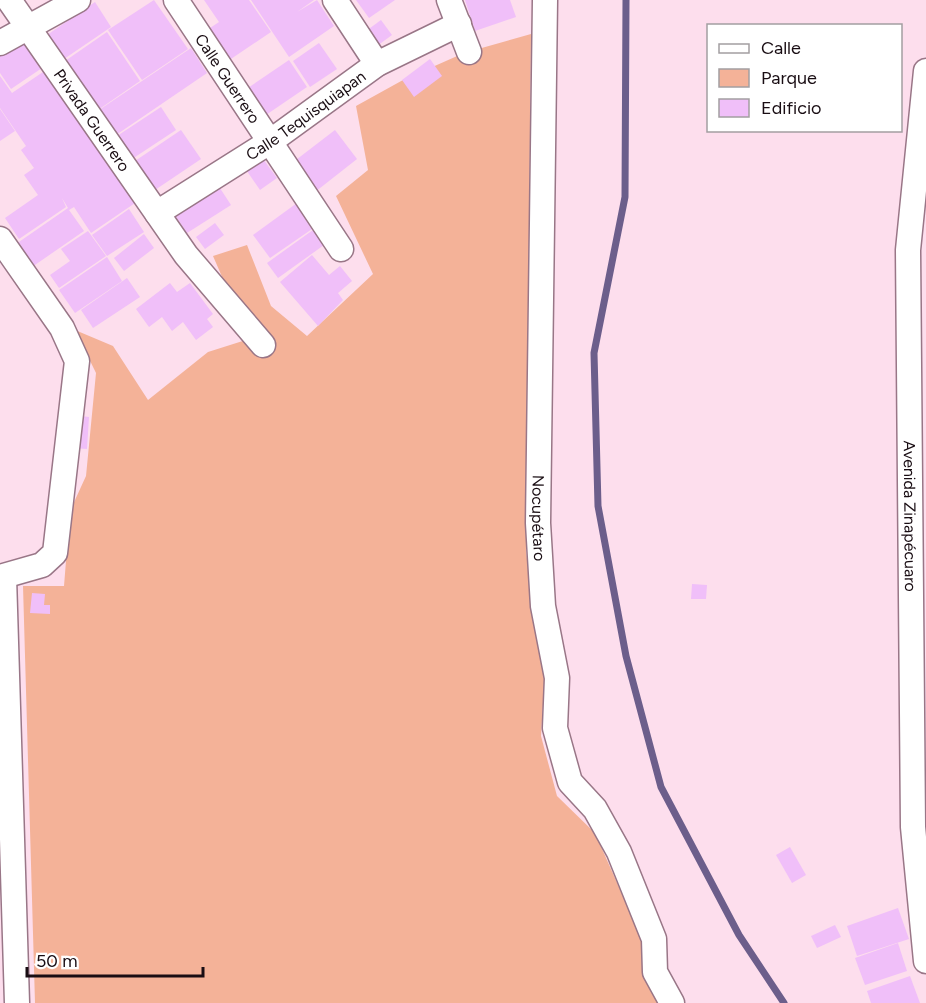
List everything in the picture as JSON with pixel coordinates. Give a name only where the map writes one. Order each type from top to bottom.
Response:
[{"type":"street","points":[[9,0],[27,27]]},
{"type":"street","points":[[0,43],[78,0]]},
{"type":"street","name":"Calle Guerrero","points":[[176,0],[341,249]]},
{"type":"street","points":[[335,0],[377,64]]},
{"type":"street","points":[[449,0],[469,52]]},
{"type":"street","name":"Nocupétaro","points":[[545,0],[538,523],[543,606],[556,678],[555,728],[570,782],[595,809],[619,852],[654,939],[656,972],[672,1003]]},
{"type":"street","name":"Calle Tequisquiapan","points":[[157,213],[271,141],[377,64],[459,24]]},
{"type":"street","name":"Privada Guerrero","points":[[27,27],[186,255],[263,345]]},
{"type":"street","name":"Avenida Zinapécuaro","points":[[926,71],[924,131],[908,250],[918,428],[914,827],[926,962]]},
{"type":"street","points":[[0,239],[62,328],[77,361],[55,553],[42,565],[2,577],[16,1003]]},
{"type":"green space","points":[[531,34],[526,550],[534,623],[545,673],[541,736],[557,796],[595,833],[641,937],[650,985],[659,1003],[35,1003],[23,586],[64,586],[70,511],[86,476],[96,373],[75,330],[113,346],[148,400],[208,352],[249,339],[213,256],[247,245],[271,306],[307,336],[373,274],[336,196],[368,170],[356,106],[403,80],[464,53]]},
{"type":"building","points":[[154,0],[188,49],[142,80],[108,30]]},
{"type":"building","points":[[204,0],[249,0],[271,32],[225,63],[204,32],[219,22]]},
{"type":"building","points":[[251,0],[314,0],[297,12],[317,0],[334,26],[289,57]]},
{"type":"building","points":[[356,0],[395,0],[369,18]]},
{"type":"building","points":[[465,0],[510,0],[516,17],[475,31]]},
{"type":"building","points":[[95,2],[111,27],[64,59],[47,35]]},
{"type":"building","points":[[381,20],[392,35],[377,46],[366,31]]},
{"type":"building","points":[[107,32],[140,81],[98,110],[65,61]]},
{"type":"building","points":[[21,36],[42,68],[11,89],[0,73],[0,50]]},
{"type":"building","points":[[319,43],[337,69],[310,87],[293,61]]},
{"type":"building","points":[[191,48],[207,73],[116,135],[99,110]]},
{"type":"building","points":[[430,59],[442,76],[414,97],[402,80]]},
{"type":"building","points":[[289,60],[307,87],[263,117],[245,90]]},
{"type":"building","points":[[43,72],[60,96],[63,95],[138,201],[91,233],[74,207],[69,210],[84,231],[32,267],[16,244],[68,208],[62,198],[66,207],[19,239],[5,218],[38,195],[24,175],[34,168],[21,150],[26,146],[0,108],[0,76],[12,93]]},
{"type":"building","points":[[161,107],[176,130],[126,163],[111,140]]},
{"type":"building","points":[[0,109],[15,131],[0,141]]},
{"type":"building","points":[[181,130],[201,159],[152,192],[132,163]]},
{"type":"building","points":[[335,130],[357,159],[315,192],[292,163]]},
{"type":"building","points":[[258,152],[277,178],[260,190],[242,164]]},
{"type":"building","points":[[214,179],[231,205],[187,233],[170,208]]},
{"type":"building","points":[[297,203],[315,227],[270,258],[253,235]]},
{"type":"building","points":[[129,209],[144,232],[107,256],[92,235]]},
{"type":"building","points":[[215,223],[224,235],[205,249],[196,237]]},
{"type":"building","points":[[313,230],[324,245],[278,278],[267,263]]},
{"type":"building","points":[[88,231],[106,256],[59,288],[50,275],[70,261],[61,249]]},
{"type":"building","points":[[144,234],[154,248],[124,271],[114,258]]},
{"type":"building","points":[[312,255],[329,275],[340,266],[352,281],[338,293],[343,300],[318,326],[280,282]]},
{"type":"building","points":[[107,257],[122,281],[75,313],[59,290]]},
{"type":"building","points":[[127,278],[140,297],[93,328],[81,310]]},
{"type":"building","points":[[170,283],[177,292],[190,283],[213,314],[207,319],[213,327],[196,340],[183,322],[172,331],[162,317],[149,327],[136,309]]},
{"type":"building","points":[[73,415],[89,417],[87,449],[71,448]]},
{"type":"building","points":[[692,584],[707,585],[706,599],[691,599]]},
{"type":"building","points":[[32,593],[45,594],[44,605],[50,605],[50,614],[30,613]]},
{"type":"building","points":[[790,847],[806,875],[792,883],[776,855]]},
{"type":"building","points":[[898,908],[909,939],[857,956],[847,926]]},
{"type":"building","points":[[835,925],[841,937],[817,948],[811,936]]},
{"type":"building","points":[[898,943],[907,971],[865,985],[855,958]]},
{"type":"building","points":[[910,976],[920,1003],[871,1003],[867,991]]},
{"type":"waterway","points":[[626,0],[625,197],[594,353],[598,506],[626,656],[661,787],[739,935],[784,1003]]}]
